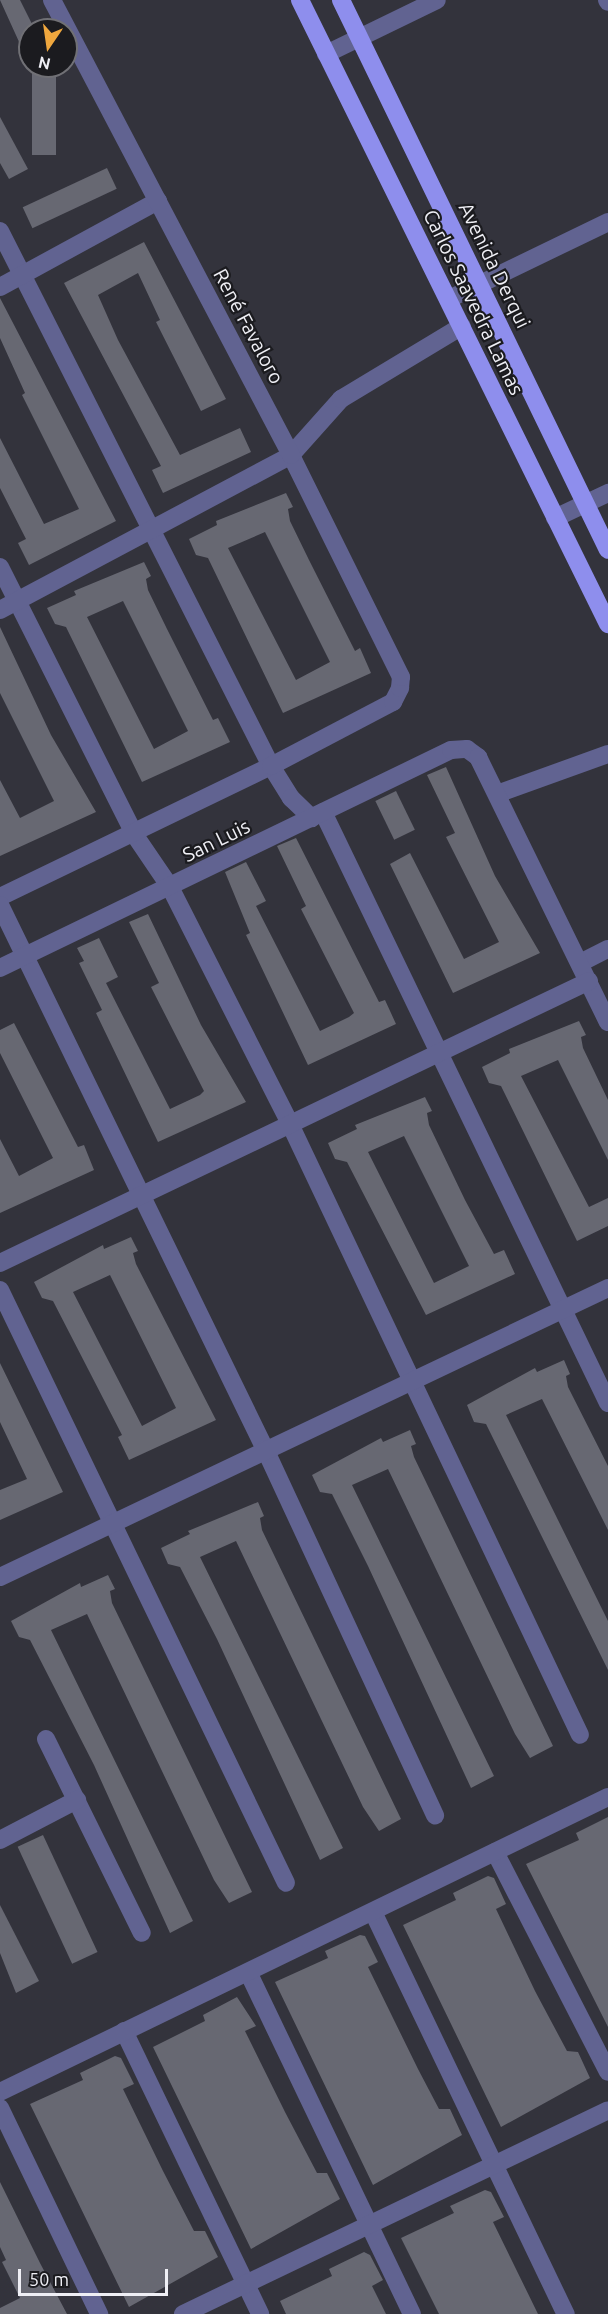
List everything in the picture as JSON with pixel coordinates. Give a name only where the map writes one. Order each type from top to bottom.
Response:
[{"type":"main road","name":"Carlos Saavedra Lamas","points":[[300,0],[608,624]]},
{"type":"main road","name":"Avenida Derqui","points":[[341,0],[608,550]]},
{"type":"street","name":"René Favaloro","points":[[52,0],[291,455],[401,676],[393,702],[271,766]]},
{"type":"street","points":[[326,54],[437,0]]},
{"type":"street","points":[[0,287],[158,201]]},
{"type":"street","points":[[448,299],[608,222]]},
{"type":"street","points":[[0,231],[271,766],[291,798],[318,815],[440,1054],[608,1403]]},
{"type":"street","points":[[0,610],[291,455],[341,399],[462,326]]},
{"type":"street","points":[[555,518],[608,493]]},
{"type":"street","points":[[0,567],[134,834],[170,887],[290,1124],[580,1735]]},
{"type":"street","name":"San Luis","points":[[0,968],[451,750],[467,749],[478,757],[497,794]]},
{"type":"street","points":[[608,754],[497,794],[608,1022]]},
{"type":"street","points":[[0,897],[271,766]]},
{"type":"street","points":[[0,905],[27,954],[140,1197],[265,1449],[435,1815]]},
{"type":"street","points":[[580,963],[608,949]]},
{"type":"street","points":[[0,1263],[589,981]]},
{"type":"street","points":[[0,1577],[115,1524],[265,1449],[414,1383],[608,1288]]},
{"type":"street","points":[[0,1290],[115,1524],[286,1883]]},
{"type":"street","points":[[46,1739],[142,1933]]},
{"type":"street","points":[[0,2092],[124,2031],[249,1974],[608,1797]]},
{"type":"street","points":[[0,1840],[77,1800]]},
{"type":"street","points":[[495,1852],[608,2072]]},
{"type":"street","points":[[372,1912],[497,2165],[566,2314]]},
{"type":"street","points":[[249,1974],[412,2314]]},
{"type":"street","points":[[124,2031],[260,2314]]},
{"type":"street","points":[[0,2109],[99,2314]]},
{"type":"street","points":[[183,2314],[371,2226],[608,2110]]},
{"type":"building","points":[[0,0],[20,0],[29,18],[18,18],[18,40]]},
{"type":"building","points":[[32,78],[56,78],[56,155],[32,155]]},
{"type":"building","points":[[0,117],[28,169],[9,179],[0,163]]},
{"type":"building","points":[[107,168],[117,189],[32,228],[23,207]]},
{"type":"building","points":[[144,242],[226,399],[201,411],[156,322],[160,320],[138,273],[98,295],[118,340],[180,455],[240,428],[251,452],[163,493],[152,470],[161,466],[64,283]]},
{"type":"building","points":[[0,298],[116,521],[29,565],[18,543],[26,539],[0,488],[0,438],[44,524],[79,509],[22,395],[25,393],[0,338]]},
{"type":"building","points":[[286,493],[293,507],[288,509],[290,521],[355,651],[360,648],[371,673],[283,713],[208,558],[196,555],[189,539],[217,525],[216,521]],"holes":[[[265,532],[330,662],[296,680],[228,548]]]},
{"type":"building","points":[[144,562],[151,576],[146,579],[148,590],[213,720],[218,718],[230,742],[142,782],[66,627],[55,624],[47,608],[76,595],[74,591]],"holes":[[[123,601],[188,731],[154,749],[87,617]]]},
{"type":"building","points":[[0,627],[51,735],[96,812],[0,856],[0,780],[20,818],[54,801],[0,693]]},
{"type":"building","points":[[446,767],[495,876],[540,953],[453,993],[390,864],[410,853],[464,959],[499,942],[446,837],[455,833],[427,775]]},
{"type":"building","points":[[396,791],[415,830],[394,840],[375,801]]},
{"type":"building","points":[[296,838],[379,1002],[385,1000],[396,1024],[308,1065],[246,935],[250,933],[225,872],[246,862],[266,901],[256,906],[320,1031],[354,1013],[301,909],[306,906],[277,846]]},
{"type":"building","points":[[148,914],[201,1025],[246,1102],[158,1142],[96,1013],[102,1010],[79,963],[84,961],[77,948],[99,938],[118,977],[106,983],[170,1109],[200,1095],[204,1091],[151,987],[159,983],[129,922]]},
{"type":"building","points":[[579,1021],[586,1035],[581,1037],[583,1048],[608,1100],[608,1160],[558,1060],[521,1076],[589,1207],[608,1198],[608,1226],[577,1241],[501,1086],[489,1083],[482,1067],[510,1053],[509,1049]]},
{"type":"building","points":[[14,1023],[78,1147],[84,1145],[94,1170],[0,1213],[0,1139],[19,1176],[53,1158],[0,1053],[0,1030]]},
{"type":"building","points":[[425,1097],[432,1111],[427,1113],[429,1125],[465,1200],[494,1254],[504,1250],[515,1274],[426,1315],[347,1162],[335,1159],[328,1143],[357,1129],[355,1125]],"holes":[[[404,1136],[469,1266],[434,1283],[368,1152]]]},
{"type":"building","points":[[131,1237],[138,1251],[133,1253],[136,1264],[216,1420],[129,1460],[118,1437],[122,1435],[53,1301],[42,1298],[34,1282],[103,1245],[104,1249]],"holes":[[[110,1275],[176,1408],[142,1426],[73,1292]]]},
{"type":"building","points":[[564,1360],[570,1374],[566,1376],[568,1387],[608,1466],[608,1530],[542,1399],[506,1415],[608,1621],[608,1670],[486,1424],[474,1422],[467,1405],[535,1368],[537,1372]]},
{"type":"building","points":[[0,1363],[63,1492],[0,1520],[0,1490],[27,1479],[0,1422]]},
{"type":"building","points":[[410,1430],[416,1444],[411,1446],[414,1457],[553,1746],[530,1758],[515,1734],[388,1469],[352,1485],[494,1776],[471,1788],[332,1494],[320,1492],[312,1475],[381,1438],[383,1442]]},
{"type":"building","points":[[258,1502],[264,1516],[260,1518],[262,1530],[401,1819],[379,1831],[363,1807],[236,1541],[200,1557],[343,1848],[320,1860],[217,1639],[180,1567],[168,1564],[161,1548],[190,1534],[188,1531]]},
{"type":"building","points":[[108,1575],[115,1589],[110,1591],[112,1603],[252,1892],[229,1903],[214,1880],[87,1614],[51,1630],[193,1921],[170,1933],[94,1765],[30,1640],[19,1637],[11,1621],[80,1583],[81,1587]]},
{"type":"building","points":[[608,1817],[608,2027],[526,1864],[579,1840],[576,1833]]},
{"type":"building","points":[[43,1835],[98,1952],[72,1964],[18,1847]]},
{"type":"building","points":[[488,1876],[494,1878],[506,1904],[496,1909],[535,1991],[567,2051],[578,2052],[590,2078],[501,2127],[403,1925],[456,1900],[453,1893]]},
{"type":"building","points":[[0,1905],[39,1981],[16,1993],[0,1953]]},
{"type":"building","points":[[360,1935],[365,1936],[378,1962],[368,1967],[418,2069],[439,2109],[450,2109],[462,2135],[373,2185],[275,1982],[328,1958],[325,1951]]},
{"type":"building","points":[[237,1997],[256,2026],[245,2031],[285,2112],[317,2173],[327,2173],[340,2199],[251,2249],[153,2047],[205,2021],[203,2015]]},
{"type":"building","points":[[115,2056],[121,2058],[134,2084],[123,2089],[163,2171],[194,2231],[205,2231],[218,2257],[129,2307],[30,2104],[83,2080],[80,2073]]},
{"type":"building","points":[[0,2182],[67,2314],[0,2314],[0,2308],[20,2298],[2,2262],[6,2260],[0,2247]]},
{"type":"building","points":[[485,2190],[491,2192],[504,2217],[493,2222],[538,2314],[439,2314],[401,2238],[454,2213],[450,2206]]},
{"type":"building","points":[[364,2252],[370,2255],[383,2280],[372,2286],[386,2314],[286,2314],[280,2301],[332,2276],[329,2269]]}]
